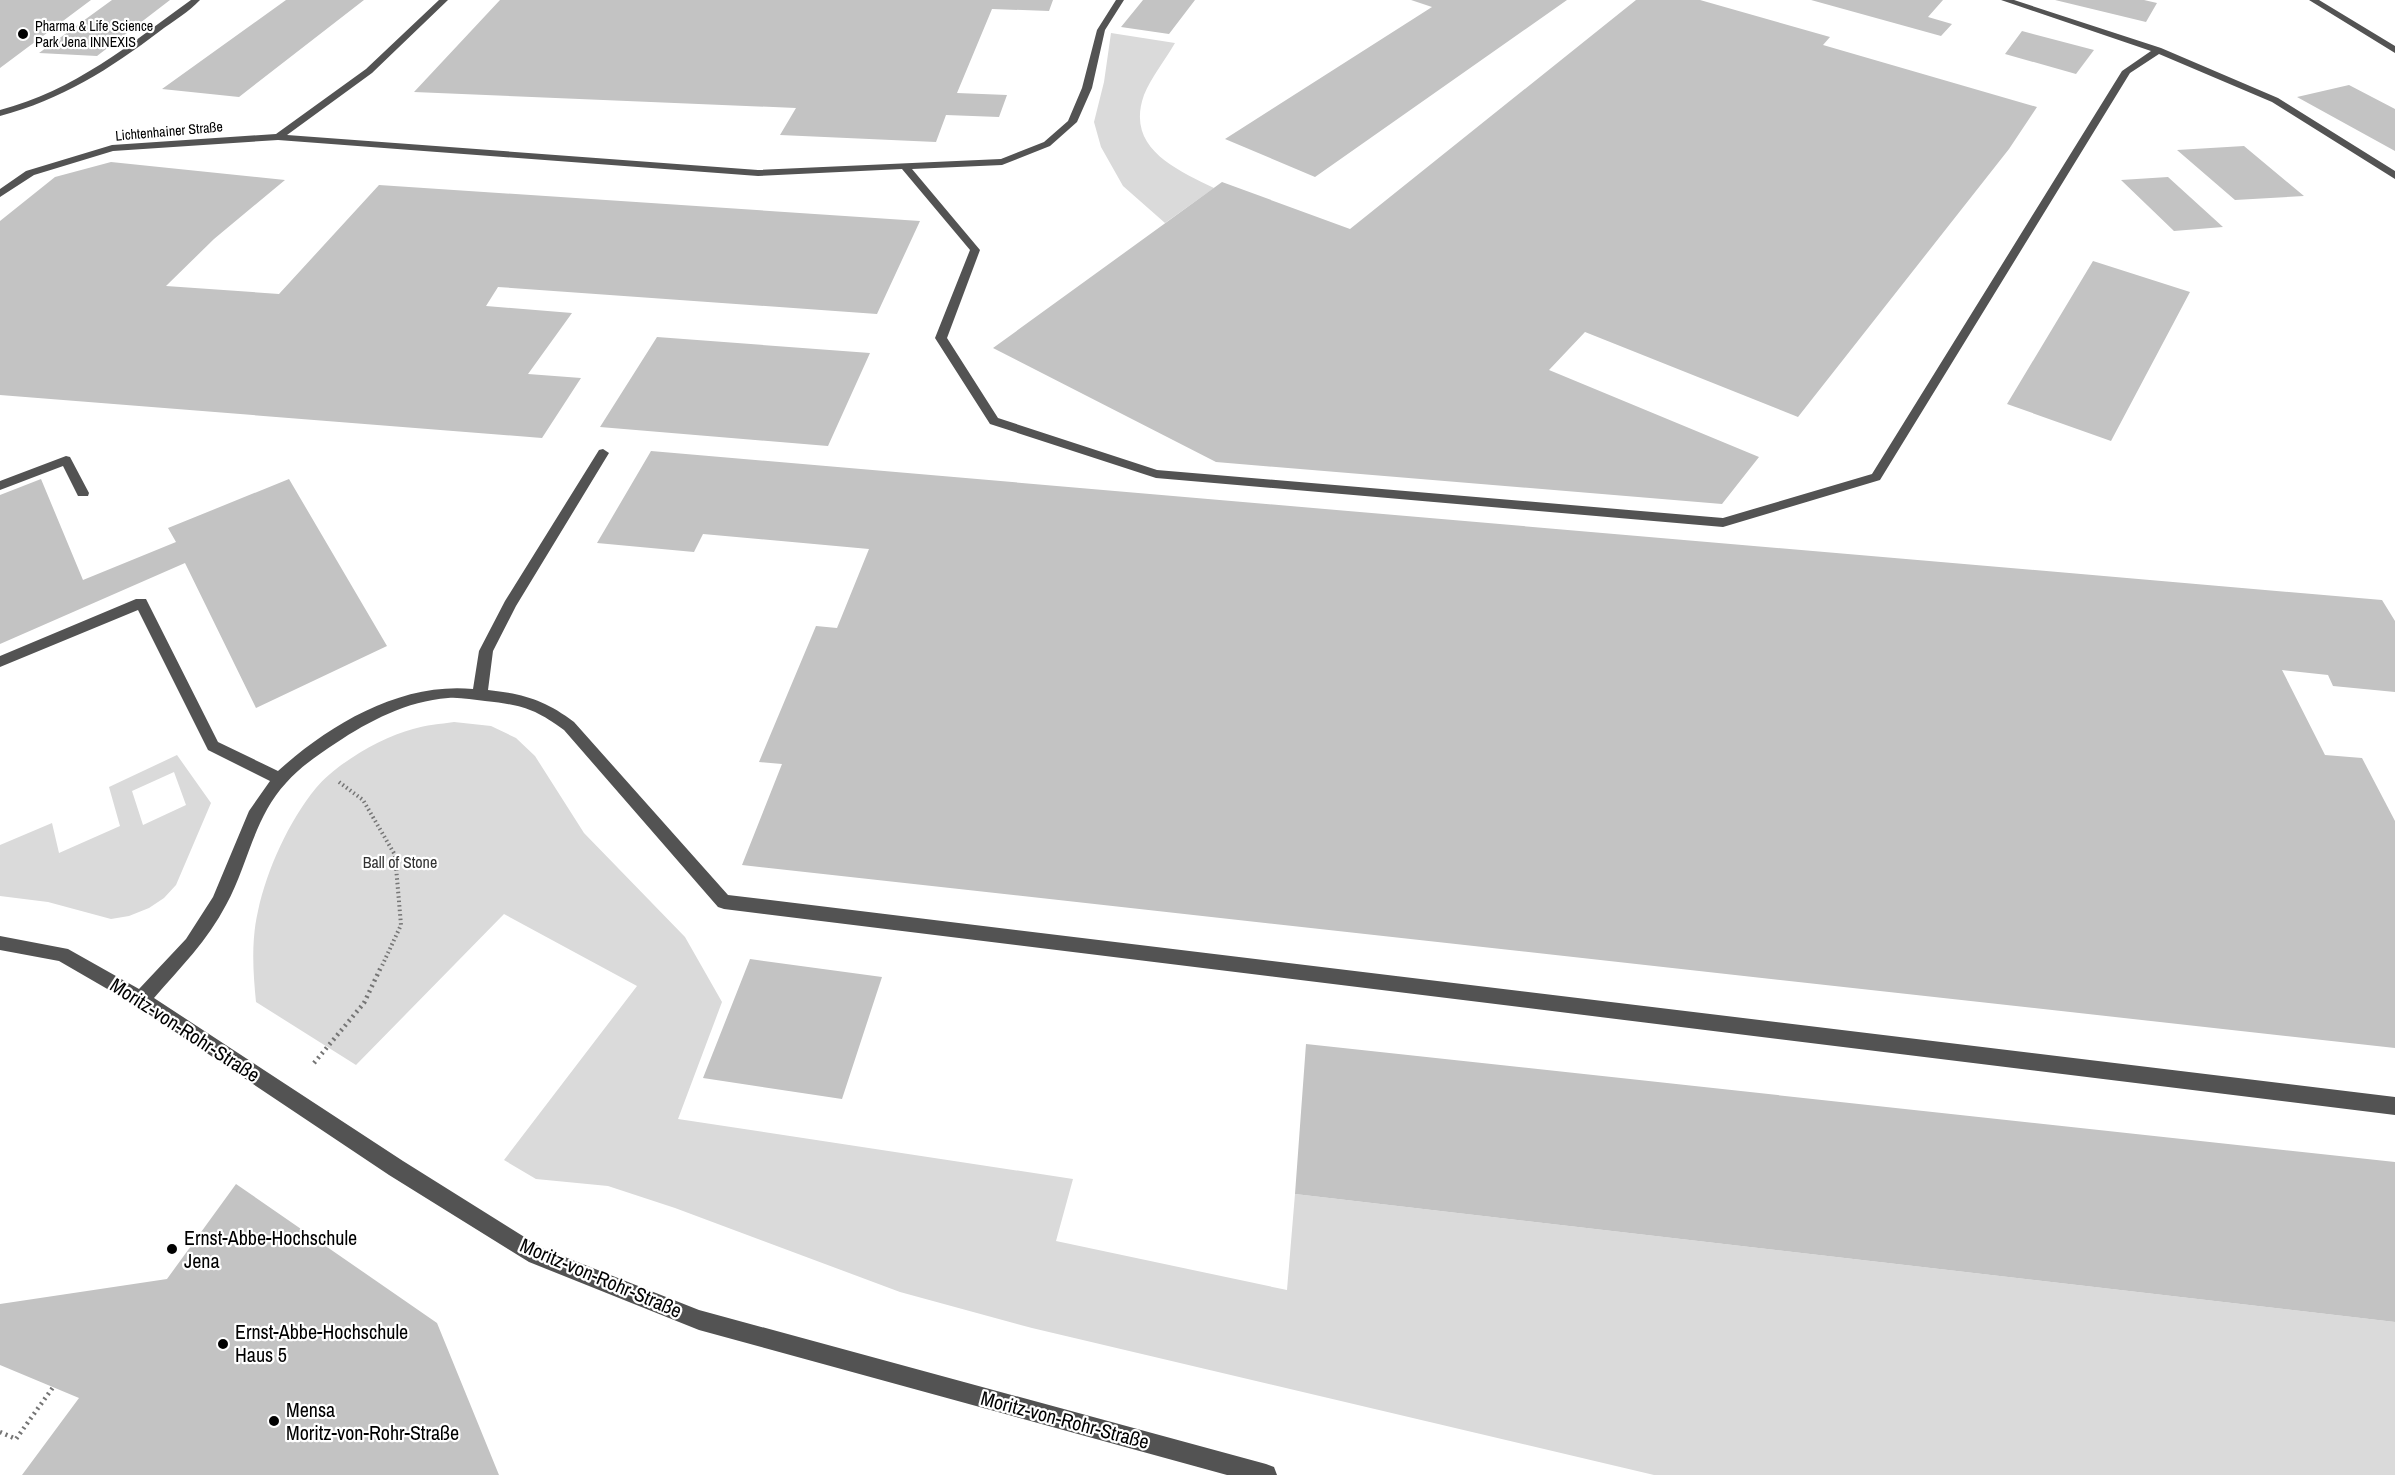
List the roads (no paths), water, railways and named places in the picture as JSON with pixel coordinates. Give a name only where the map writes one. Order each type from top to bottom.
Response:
[{"type":"street","points":[[0,113],[20,109],[56,95],[86,79],[196,0]]},
{"type":"street","points":[[278,137],[369,71],[444,0]]},
{"type":"street","name":"Lichtenhainer Straße","points":[[0,194],[30,173],[112,148],[278,137],[758,173],[1002,162],[1047,144],[1072,122],[1086,88],[1101,30],[1120,0]]},
{"type":"street","points":[[2005,0],[2081,22],[2158,50],[2275,100],[2395,176]]},
{"type":"street","points":[[2313,0],[2395,50]]},
{"type":"street","points":[[906,168],[975,250],[941,338],[994,421],[1156,474],[1723,523],[1876,477],[2127,71],[2158,50]]},
{"type":"street","points":[[480,694],[486,651],[510,605],[603,453]]},
{"type":"street","points":[[0,486],[66,460],[83,493]]},
{"type":"street","points":[[0,662],[141,603],[213,746],[280,779]]},
{"type":"street","points":[[141,999],[192,944],[220,901],[257,811],[280,779],[304,757],[343,731],[384,709],[416,697],[450,692],[520,699],[548,710],[569,726],[724,902],[2395,1106]]},
{"type":"street","name":"Moritz-von-Rohr-Straße","points":[[0,943],[62,954],[141,999],[396,1168],[536,1255],[699,1320],[1266,1475]]},
{"type":"place","name":"Pharma & Life Science Park Jena INNEXIS","points":[[23,34]]},
{"type":"place","name":"Ernst-Abbe-Hochschule Jena","points":[[172,1249]]},
{"type":"place","name":"Ernst-Abbe-Hochschule Haus 5","points":[[223,1344]]},
{"type":"place","name":"Mensa Moritz-von-Rohr-Straße","points":[[274,1421]]},
{"type":"park label","name":"Ball of Stone","points":[[400,862]]}]
